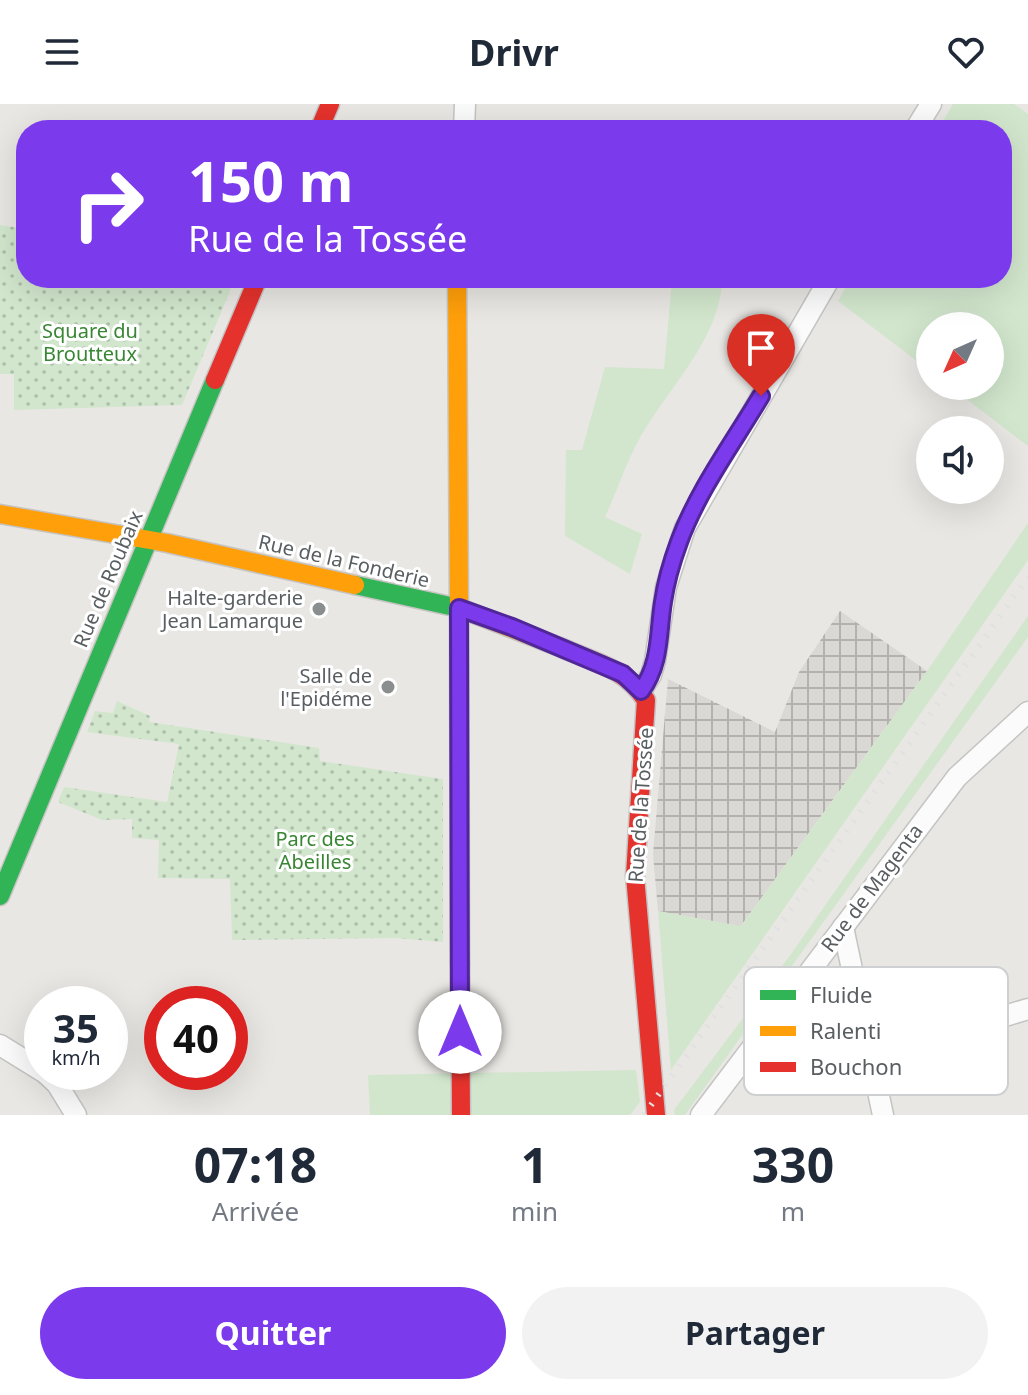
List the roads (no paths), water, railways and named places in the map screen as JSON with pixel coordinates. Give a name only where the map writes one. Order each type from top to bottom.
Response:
[{"type":"street","name":"Rue de Roubaix","points":[[0,896],[254,288]]},
{"type":"street","points":[[457,288],[461,1115]]},
{"type":"street","points":[[459,608],[512,627],[628,677],[641,691],[655,661],[666,587],[685,528],[824,288]]},
{"type":"street","name":"Rue de la Fonderie","points":[[0,514],[148,540],[459,608]]},
{"type":"street","name":"Rue de la Tossée","points":[[641,691],[646,700],[646,713],[635,876],[656,1115]]},
{"type":"street","name":"Rue de Magenta","points":[[813,967],[957,777],[1028,712]]},
{"type":"street","points":[[843,927],[852,967]]},
{"type":"street","points":[[1008,1015],[1028,1009]]},
{"type":"street","points":[[0,1045],[24,1060]]},
{"type":"street","name":"Rue de Magenta","points":[[701,1115],[744,1058]]},
{"type":"street","points":[[61,1090],[76,1115]]},
{"type":"street","points":[[879,1095],[883,1115]]},
{"type":"railway","points":[[750,967],[1028,577]]},
{"type":"railway","points":[[644,1115],[744,975]]},
{"type":"place","name":"Halte-garderie Jean Lamarque","points":[[319,609]]},
{"type":"place","name":"Salle de l'Epidéme","points":[[388,687]]},
{"type":"park label","name":"Square du Broutteux","points":[[90,342]]},
{"type":"park label","name":"Parc des Abeilles","points":[[315,850]]}]
